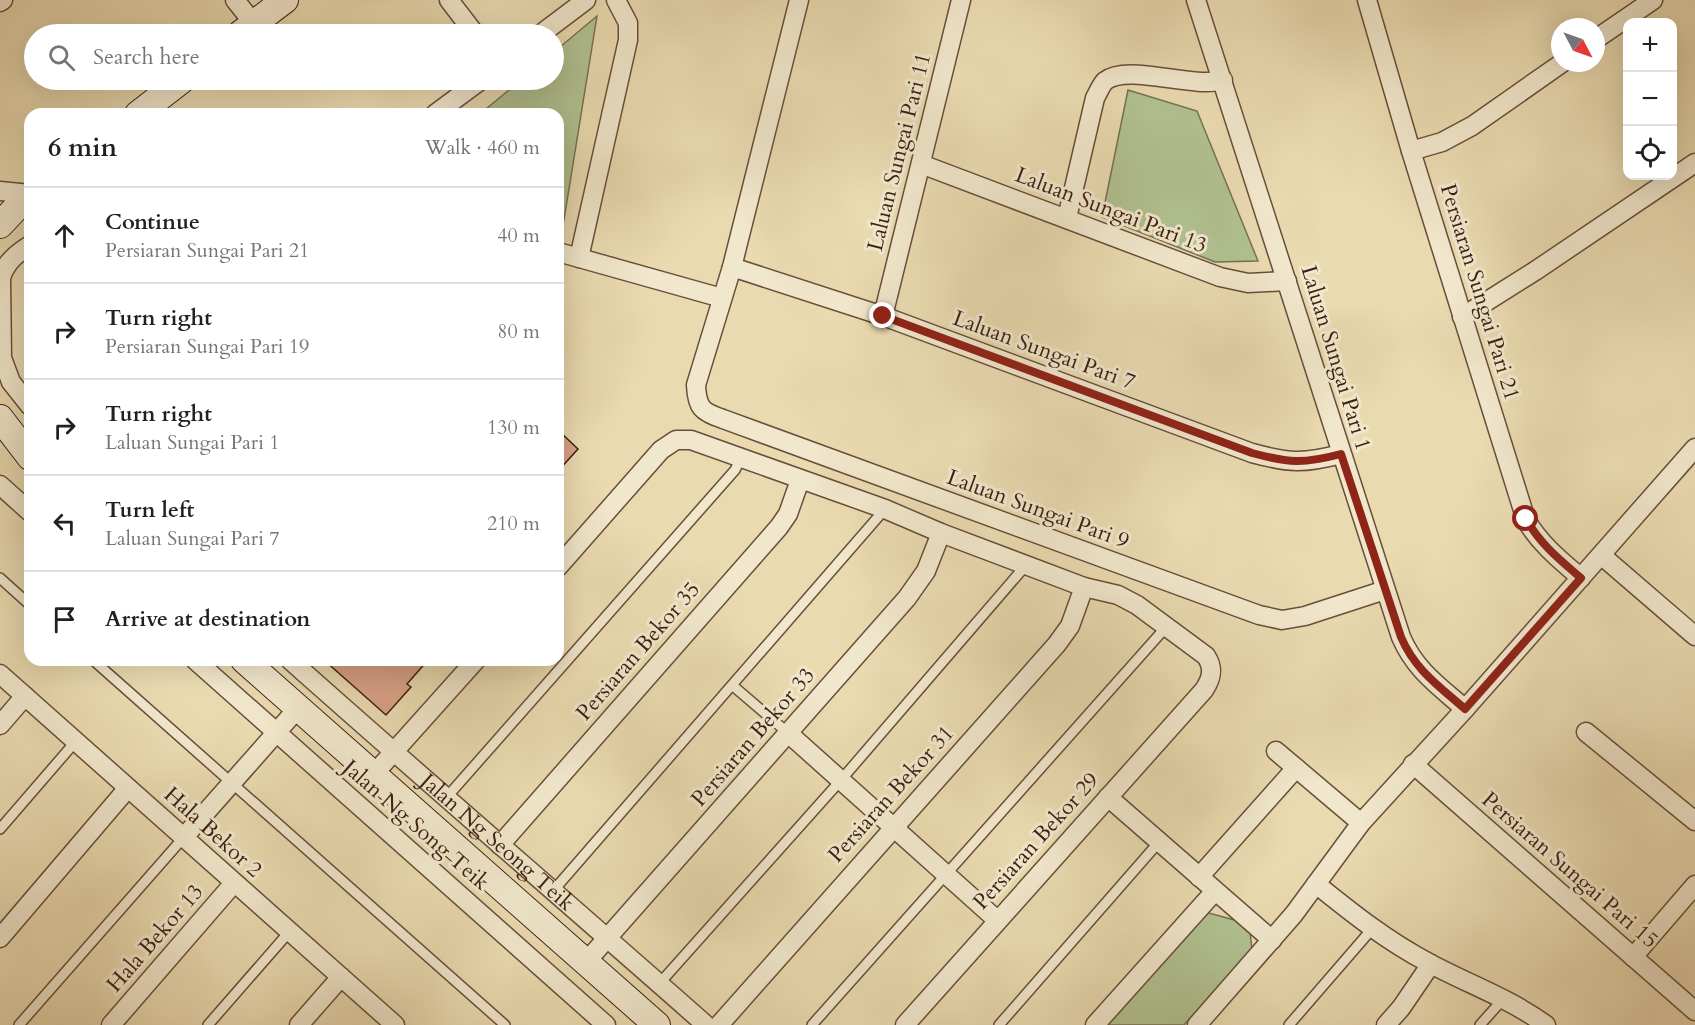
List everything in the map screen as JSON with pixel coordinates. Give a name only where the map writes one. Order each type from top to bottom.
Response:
[{"type":"main road","points":[[254,24],[285,0]]},
{"type":"main road","points":[[146,108],[169,90]]},
{"type":"main road","points":[[0,418],[24,449]]},
{"type":"main road","name":"Jalan Ng Seong Teik","points":[[251,666],[657,1025]]},
{"type":"street","points":[[235,0],[245,24]]},
{"type":"street","points":[[449,0],[467,24]]},
{"type":"street","points":[[554,24],[586,0]]},
{"type":"street","points":[[579,258],[628,40],[628,23],[616,0]]},
{"type":"street","points":[[564,254],[722,298],[732,267],[799,0]]},
{"type":"street","name":"Laluan Sungai Pari 11","points":[[883,316],[961,0]]},
{"type":"street","name":"Laluan Sungai Pari 1","points":[[1196,0],[1385,590],[1408,654],[1421,671],[1465,709]]},
{"type":"street","name":"Persiaran Sungai Pari 21","points":[[1367,0],[1411,151],[1526,519],[1535,535],[1547,549],[1581,578]]},
{"type":"street","points":[[1605,33],[1653,0]]},
{"type":"street","points":[[1411,151],[1442,142],[1472,126],[1551,71]]},
{"type":"street","points":[[1067,218],[1095,98],[1104,82],[1121,74],[1200,82],[1223,80]]},
{"type":"street","points":[[443,108],[467,90]]},
{"type":"street","points":[[1462,317],[1535,272],[1695,163]]},
{"type":"street","name":"Laluan Sungai Pari 13","points":[[921,164],[1220,277],[1248,283],[1287,281]]},
{"type":"street","points":[[24,249],[5,266],[1,278],[2,358],[11,382],[24,398]]},
{"type":"street","name":"Laluan Sungai Pari 7","points":[[732,267],[883,316],[1252,453],[1283,462],[1309,461],[1341,454]]},
{"type":"street","name":"Laluan Sungai Pari 9","points":[[722,298],[696,385],[696,398],[700,408],[709,414],[1259,615],[1282,620],[1305,616],[1385,590]]},
{"type":"street","points":[[564,560],[661,450],[676,440],[691,440],[885,509],[941,533],[1084,587],[1118,595],[1167,626]]},
{"type":"street","points":[[1197,1025],[1272,940],[1361,823],[1694,451]]},
{"type":"street","name":"Persiaran Bekor 35","points":[[500,845],[779,527],[788,514],[800,480]]},
{"type":"street","points":[[0,485],[24,507]]},
{"type":"street","name":"Persiaran Bekor 33","points":[[586,962],[907,598],[926,571],[941,533]]},
{"type":"street","points":[[1601,555],[1695,636]]},
{"type":"street","name":"Persiaran Bekor 31","points":[[719,1025],[1057,644],[1070,626],[1084,587]]},
{"type":"street","name":"Persiaran Bekor 29","points":[[905,1025],[1204,690],[1210,680],[1211,663],[1206,656],[1167,626]]},
{"type":"street","name":"Jalan Ng Song Teik","points":[[202,666],[606,1025]]},
{"type":"street","name":"Jalan Ng Seong Teik","points":[[297,666],[706,1025]]},
{"type":"street","points":[[373,775],[471,666]]},
{"type":"street","name":"Hala Bekor 2","points":[[0,674],[395,1025]]},
{"type":"street","points":[[0,724],[25,696]]},
{"type":"street","points":[[184,837],[298,708]]},
{"type":"street","points":[[1586,732],[1695,821]]},
{"type":"street","points":[[788,733],[997,920]]},
{"type":"street","points":[[1276,751],[1361,823]]},
{"type":"street","name":"Persiaran Sungai Pari 15","points":[[1413,764],[1695,1011]]},
{"type":"street","points":[[1199,877],[1296,768]]},
{"type":"street","points":[[0,938],[128,788]]},
{"type":"street","points":[[1108,797],[1272,940]]},
{"type":"street","name":"Hala Bekor 13","points":[[111,1025],[234,883]]},
{"type":"street","points":[[1316,884],[1372,929],[1431,964],[1504,998],[1546,1025]]},
{"type":"street","points":[[1633,957],[1695,885]]},
{"type":"street","points":[[1095,1025],[1215,891]]},
{"type":"street","points":[[1386,1025],[1401,1008],[1431,964]]},
{"type":"street","points":[[299,1025],[341,977]]},
{"type":"lane","points":[[564,664],[727,479],[741,458]]},
{"type":"lane","points":[[553,891],[885,509]]},
{"type":"lane","points":[[659,984],[841,780],[1027,564]]},
{"type":"lane","points":[[0,578],[24,600]]},
{"type":"lane","points":[[812,1025],[1167,626]]},
{"type":"lane","points":[[100,666],[505,1025]]},
{"type":"lane","points":[[446,798],[562,666]]},
{"type":"lane","points":[[732,685],[788,733]]},
{"type":"lane","points":[[0,829],[75,741]]},
{"type":"lane","points":[[19,1025],[184,837]]},
{"type":"lane","points":[[999,1025],[1159,842]]},
{"type":"lane","points":[[1289,1025],[1372,929]]},
{"type":"lane","points":[[208,1025],[290,932]]},
{"type":"lane","points":[[1480,1025],[1504,998]]},
{"type":"green space","points":[[597,16],[564,220],[564,108],[487,108],[509,90],[564,90],[564,44]]},
{"type":"green space","points":[[1128,90],[1197,111],[1258,261],[1215,262],[1102,217]]},
{"type":"green space","points":[[1205,912],[1238,921],[1250,932],[1252,949],[1184,1025],[1106,1025]]},
{"type":"building","points":[[564,436],[578,449],[564,464]]},
{"type":"building","points":[[331,666],[423,666],[407,684],[411,687],[386,715]]},
{"type":"route","points":[[883,316],[1252,453],[1283,462],[1309,461],[1341,454],[1408,654],[1421,671],[1465,709],[1581,578],[1547,549],[1535,535],[1526,519]]}]
